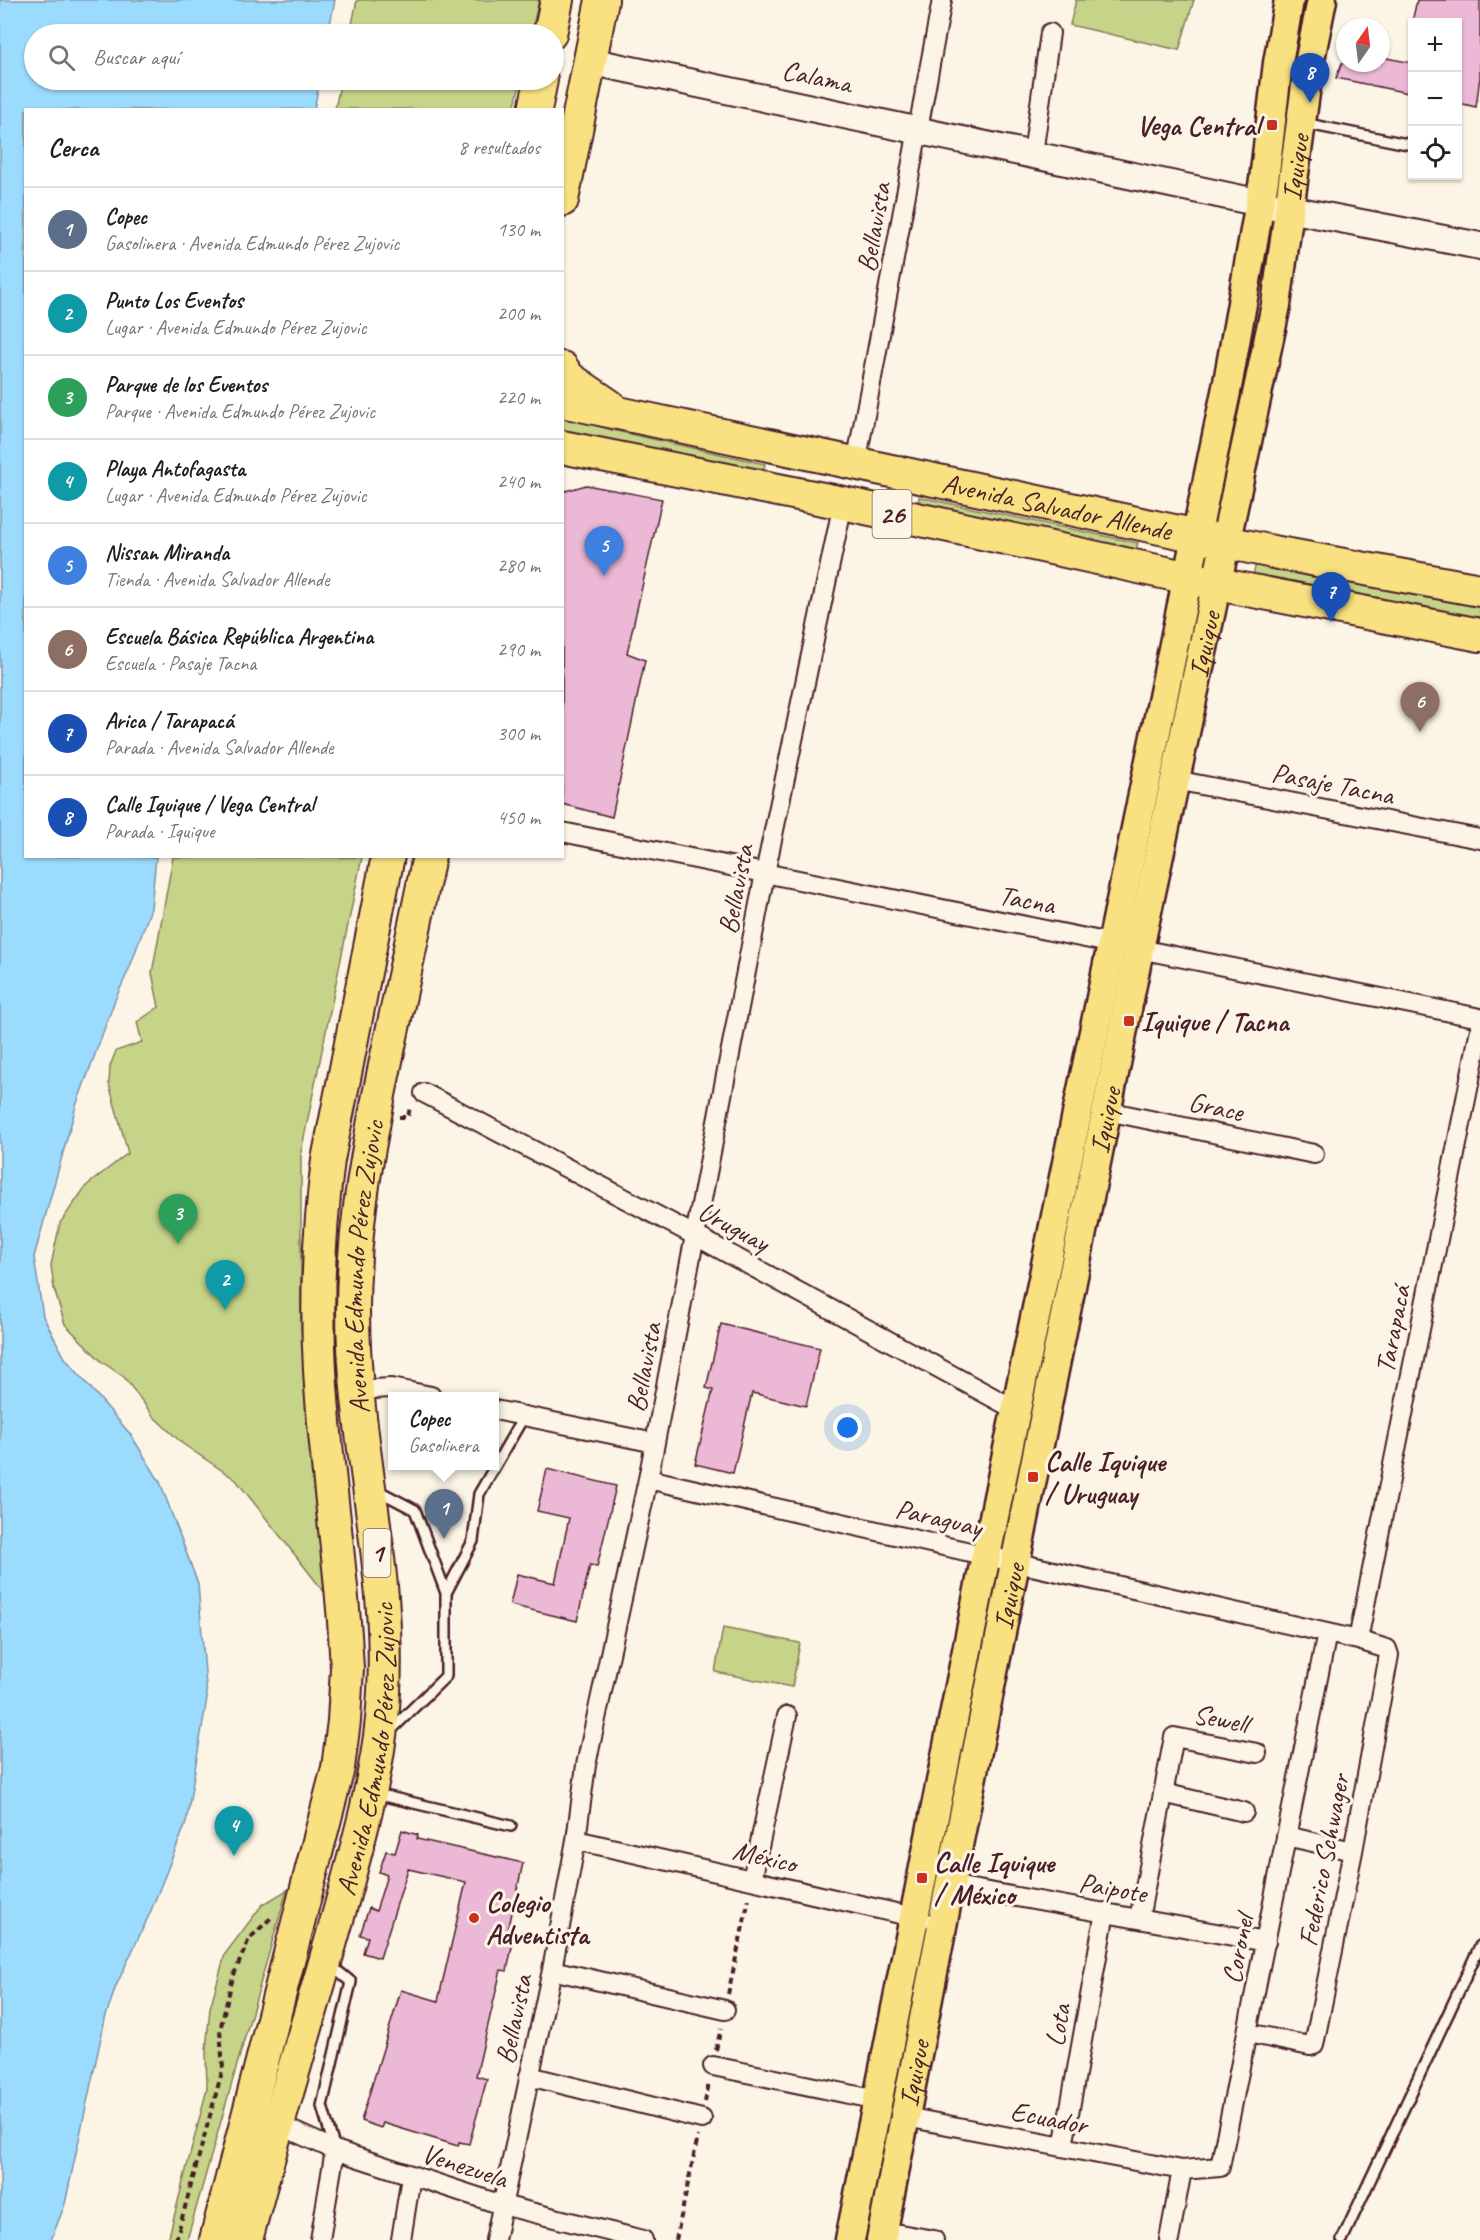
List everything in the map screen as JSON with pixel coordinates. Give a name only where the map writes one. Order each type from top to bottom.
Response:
[{"type":"highway","points":[[552,24],[557,0]]},
{"type":"highway","points":[[564,190],[602,0]]},
{"type":"highway","points":[[535,108],[539,90]]},
{"type":"highway","points":[[564,371],[569,378],[605,403],[638,418]]},
{"type":"highway","name":"Avenida Salvador Allende","points":[[564,401],[1195,536],[1480,590]]},
{"type":"highway","name":"Avenida Salvador Allende","points":[[564,447],[843,503],[1217,584],[1480,635]]},
{"type":"highway","points":[[564,467],[597,454]]},
{"type":"highway","name":"Avenida Edmundo Pérez Zujovic","points":[[216,2240],[326,1819],[342,1743],[347,1668],[321,1382],[317,1284],[328,1160],[388,858]]},
{"type":"highway","name":"Avenida Edmundo Pérez Zujovic","points":[[246,2240],[277,2124],[326,1960],[370,1793],[379,1741],[384,1690],[383,1628],[379,1572],[357,1390],[353,1302],[355,1246],[370,1135],[429,858]]},
{"type":"main road","name":"Iquique","points":[[882,2235],[950,1885],[1107,1111],[1126,946],[1187,577],[1230,372],[1260,202],[1278,63],[1289,0]]},
{"type":"main road","name":"Iquique","points":[[850,2240],[1016,1410],[1126,946],[1175,780],[1276,305],[1314,33],[1322,0]]},
{"type":"street","name":"Bellavista","points":[[856,464],[942,0]]},
{"type":"street","points":[[1033,153],[1050,33]]},
{"type":"street","name":"Calama","points":[[589,61],[1033,153],[1289,209],[1480,246]]},
{"type":"street","name":"Bellavista","points":[[495,2240],[552,1970],[576,1840],[586,1765],[648,1479],[765,873],[843,503]]},
{"type":"street","name":"Pasaje Tacna","points":[[1175,780],[1480,839]]},
{"type":"street","name":"Tacna","points":[[564,832],[1480,1018]]},
{"type":"street","name":"Tarapacá","points":[[1358,1640],[1480,1029]]},
{"type":"street","name":"Uruguay","points":[[424,1093],[696,1236],[1016,1410]]},
{"type":"street","name":"Grace","points":[[1107,1111],[1314,1154]]},
{"type":"street","points":[[357,1390],[391,1388],[411,1392]]},
{"type":"street","points":[[499,1411],[655,1443]]},
{"type":"street","name":"Paraguay","points":[[648,1479],[1358,1640]]},
{"type":"street","name":"Coronel","points":[[1182,2170],[1220,2167],[1327,1633]]},
{"type":"street","name":"Federico Schwager","points":[[1248,2033],[1314,2045],[1389,1655],[1389,1650],[1384,1647],[1358,1640]]},
{"type":"street","points":[[753,1880],[787,1716]]},
{"type":"street","name":"Sewell","points":[[1163,1793],[1174,1737],[1257,1753]]},
{"type":"street","points":[[1139,1919],[1163,1793],[1244,1812]]},
{"type":"street","points":[[1286,1836],[1353,1851]]},
{"type":"street","name":"México","points":[[576,1840],[943,1924]]},
{"type":"street","name":"Paipote","points":[[950,1885],[1266,1942]]},
{"type":"street","name":"Lota","points":[[1063,2147],[1105,1912]]},
{"type":"street","points":[[552,1970],[725,2010]]},
{"type":"street","points":[[713,2066],[878,2100]]},
{"type":"street","points":[[529,2076],[702,2119]]},
{"type":"street","name":"Ecuador","points":[[906,2116],[1182,2170]]},
{"type":"street","name":"Venezuela","points":[[277,2124],[335,2150],[502,2205],[643,2240]]},
{"type":"street","points":[[320,2240],[335,2150]]},
{"type":"street","points":[[1169,2240],[1182,2170]]},
{"type":"street","points":[[401,2240],[411,2176]]},
{"type":"street","points":[[882,2235],[934,2240]]},
{"type":"lane","points":[[1301,122],[1408,145]]},
{"type":"lane","points":[[499,1459],[524,1416]]},
{"type":"lane","points":[[446,1593],[473,1541],[479,1494],[493,1470]]},
{"type":"lane","points":[[368,1485],[415,1510],[446,1593],[446,1677],[379,1741]]},
{"type":"lane","points":[[370,1793],[511,1826]]},
{"type":"lane","points":[[1342,2240],[1480,1946]]},
{"type":"lane","points":[[326,1960],[351,1982],[322,2106],[335,2150]]},
{"type":"path","points":[[176,2240],[223,2068],[220,2030],[232,1977],[249,1939],[274,1916]]},
{"type":"green space","points":[[357,0],[539,0],[533,24],[352,24]]},
{"type":"green space","points":[[1076,0],[1194,0],[1179,50],[1070,25]]},
{"type":"green space","points":[[339,90],[519,90],[514,108],[335,108]]},
{"type":"green space","points":[[564,417],[612,430],[765,464],[762,475],[564,438]]},
{"type":"green space","points":[[919,497],[1138,543],[1135,552],[918,506]]},
{"type":"green space","points":[[1256,563],[1480,602],[1480,620],[1253,576]]},
{"type":"green space","points":[[173,858],[362,858],[301,1152],[301,1328],[325,1593],[236,1480],[183,1444],[154,1417],[124,1377],[102,1362],[65,1324],[54,1289],[51,1265],[60,1223],[86,1186],[128,1153],[109,1084],[110,1066],[116,1051],[142,1042],[137,1022],[159,1007],[152,973]]},
{"type":"green space","points":[[723,1628],[800,1643],[792,1687],[715,1672]]},
{"type":"green space","points":[[287,1890],[187,2240],[168,2240],[207,2089],[206,2050],[210,2008],[225,1954],[262,1905]]},
{"type":"water","points":[[0,0],[335,0],[330,24],[24,24],[24,90],[318,90],[314,108],[24,108],[24,858],[156,858],[151,908],[76,1106],[34,1257],[43,1316],[65,1358],[131,1435],[160,1482],[198,1584],[207,1698],[186,1823],[150,1913],[116,1986],[105,2019],[65,2204],[51,2240],[0,2240]]},
{"type":"building","points":[[1417,0],[1480,0],[1480,77],[1476,107],[1462,104],[1462,18],[1413,18]]},
{"type":"building","points":[[1390,59],[1408,62],[1408,93],[1336,78],[1338,72],[1390,72]]},
{"type":"building","points":[[586,485],[662,499],[627,653],[645,660],[612,817],[564,805],[564,491]]},
{"type":"building","points":[[721,1324],[820,1348],[806,1406],[752,1393],[733,1473],[695,1464],[713,1390],[706,1388]]},
{"type":"building","points":[[547,1469],[616,1486],[597,1567],[590,1565],[577,1621],[510,1605],[517,1574],[555,1583],[569,1518],[537,1511]]},
{"type":"building","points":[[402,1830],[418,1835],[417,1839],[523,1863],[506,1940],[513,1942],[507,1971],[501,1970],[476,2076],[487,2079],[469,2144],[459,2142],[458,2146],[383,2123],[381,2128],[361,2121],[401,1990],[438,2001],[466,1882],[408,1869],[380,1958],[363,1953],[368,1937],[360,1935],[369,1908],[376,1911],[387,1875],[379,1872],[386,1851],[395,1853]]},
{"type":"place","name":"Calle Iquique / Vega Central","points":[[1310,103]]},
{"type":"place","name":"Vega Central","points":[[1272,125]]},
{"type":"place","name":"Nissan Miranda","points":[[604,576]]},
{"type":"place","name":"Arica / Tarapacá","points":[[1331,622]]},
{"type":"place","name":"Escuela Básica República Argentina","points":[[1420,732]]},
{"type":"place","name":"Iquique / Tacna","points":[[1129,1021]]},
{"type":"place","name":"Parque de los Eventos","points":[[178,1244]]},
{"type":"place","name":"Punto Los Eventos","points":[[225,1310]]},
{"type":"place","name":"Calle Iquique / Uruguay","points":[[1033,1477]]},
{"type":"place","name":"Copec","points":[[444,1539]]},
{"type":"place","name":"Playa Antofagasta","points":[[234,1856]]},
{"type":"place","name":"Calle Iquique / México","points":[[922,1878]]},
{"type":"place","name":"Colegio Adventista","points":[[474,1918]]}]
